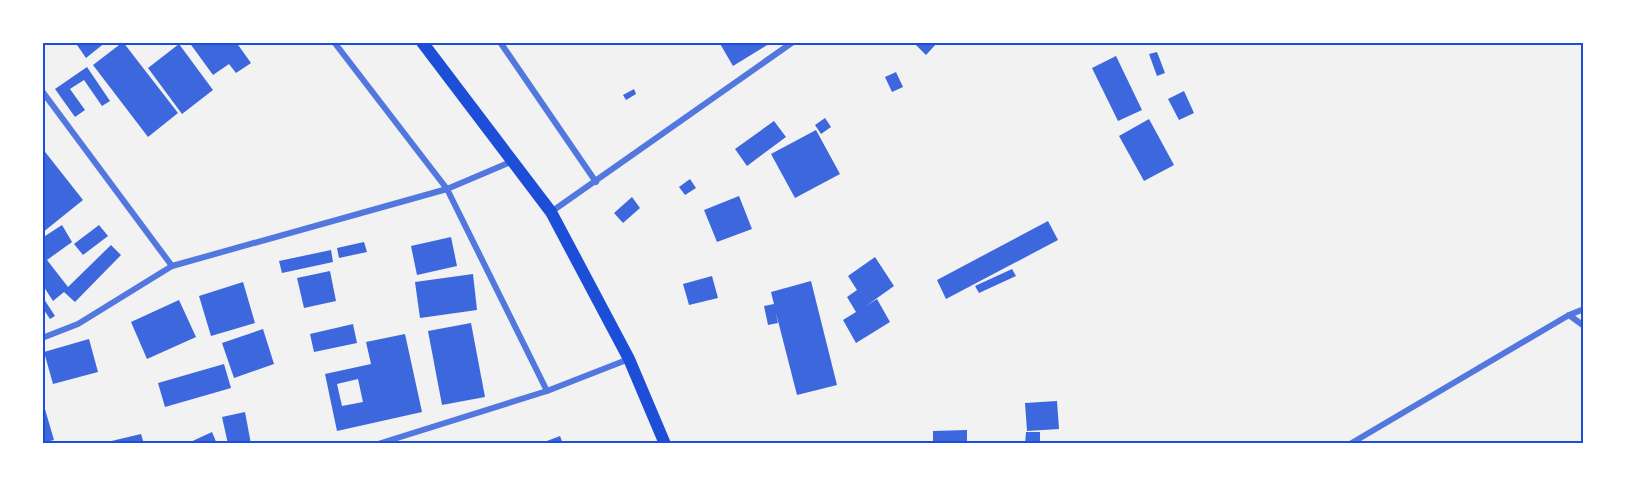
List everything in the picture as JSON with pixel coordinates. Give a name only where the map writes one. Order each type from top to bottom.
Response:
[{"type":"main road","points":[[422,42],[551,212],[629,359],[665,444]]},
{"type":"street","points":[[334,42],[447,189],[547,391]]},
{"type":"street","points":[[501,42],[596,182]]},
{"type":"street","points":[[551,212],[793,42]]},
{"type":"street","points":[[42,91],[172,266]]},
{"type":"street","points":[[42,338],[78,324],[172,266],[447,189],[513,161]]},
{"type":"street","points":[[1350,444],[1569,315],[1584,309]]},
{"type":"street","points":[[1569,315],[1584,326]]},
{"type":"street","points":[[378,444],[547,391],[629,359]]},
{"type":"building","points":[[75,42],[106,42],[86,58]]},
{"type":"building","points":[[123,42],[178,113],[148,137],[93,65]]},
{"type":"building","points":[[189,42],[236,42],[251,63],[236,73],[229,64],[213,75]]},
{"type":"building","points":[[719,42],[772,42],[733,66]]},
{"type":"building","points":[[913,42],[938,42],[926,55]]},
{"type":"building","points":[[179,44],[213,90],[182,114],[148,68]]},
{"type":"building","points":[[1157,52],[1165,73],[1157,76],[1149,54]]},
{"type":"building","points":[[1116,56],[1142,110],[1118,121],[1092,68]]},
{"type":"building","points":[[87,67],[110,101],[102,106],[84,80],[70,89],[85,110],[75,117],[55,89]]},
{"type":"building","points":[[896,72],[903,87],[892,92],[885,77]]},
{"type":"building","points":[[634,89],[636,94],[626,100],[623,95]]},
{"type":"building","points":[[1184,91],[1194,113],[1179,120],[1168,99]]},
{"type":"building","points":[[825,118],[831,127],[821,134],[815,125]]},
{"type":"building","points":[[1149,119],[1174,165],[1144,181],[1119,136]]},
{"type":"building","points":[[774,121],[786,137],[747,166],[735,149]]},
{"type":"building","points":[[816,130],[840,174],[795,198],[771,154]]},
{"type":"building","points":[[42,148],[83,200],[42,233]]},
{"type":"building","points":[[690,179],[696,188],[685,195],[679,187]]},
{"type":"building","points":[[739,196],[752,229],[717,242],[704,210]]},
{"type":"building","points":[[632,197],[640,208],[623,223],[614,213]]},
{"type":"building","points":[[1048,221],[1058,240],[946,299],[937,280]]},
{"type":"building","points":[[62,225],[72,242],[47,260],[68,287],[111,245],[121,255],[75,302],[64,292],[53,301],[42,284],[42,238]]},
{"type":"building","points":[[99,225],[108,236],[83,255],[74,244]]},
{"type":"building","points":[[451,237],[457,266],[417,275],[411,246]]},
{"type":"building","points":[[364,242],[367,252],[339,258],[337,248]]},
{"type":"building","points":[[331,250],[333,262],[282,273],[279,261]]},
{"type":"building","points":[[875,257],[894,286],[866,306],[877,299],[890,322],[856,343],[843,320],[856,312],[847,297],[857,290],[848,276]]},
{"type":"building","points":[[1012,269],[1016,276],[979,293],[975,286]]},
{"type":"building","points":[[330,271],[336,301],[304,308],[297,278]]},
{"type":"building","points":[[473,274],[477,310],[420,318],[415,282]]},
{"type":"building","points":[[712,276],[718,298],[689,305],[683,284]]},
{"type":"building","points":[[811,281],[837,385],[797,395],[776,313],[778,323],[768,325],[764,306],[774,304],[771,292]]},
{"type":"building","points":[[243,282],[255,323],[211,336],[199,296]]},
{"type":"building","points":[[42,296],[55,316],[50,319],[42,307]]},
{"type":"building","points":[[179,300],[196,337],[147,359],[131,322]]},
{"type":"building","points":[[471,323],[485,397],[442,405],[428,331]]},
{"type":"building","points":[[353,324],[357,343],[314,352],[310,334]]},
{"type":"building","points":[[263,329],[274,364],[234,378],[222,343]]},
{"type":"building","points":[[405,334],[422,412],[337,431],[325,374],[371,364],[366,342]],"holes":[[[358,379],[363,402],[342,406],[337,384]]]},
{"type":"building","points":[[89,339],[98,372],[53,384],[44,352]]},
{"type":"building","points":[[224,364],[231,388],[165,407],[158,383]]},
{"type":"building","points":[[42,399],[54,440],[42,443]]},
{"type":"building","points":[[1057,401],[1059,429],[1027,431],[1025,403]]},
{"type":"building","points":[[245,412],[251,444],[228,444],[222,417]]},
{"type":"building","points":[[967,430],[967,444],[933,444],[933,431]]},
{"type":"building","points":[[212,432],[217,444],[186,444]]},
{"type":"building","points":[[1026,432],[1040,432],[1040,444],[1025,444]]},
{"type":"building","points":[[141,434],[144,444],[103,444],[103,443]]},
{"type":"building","points":[[560,436],[563,444],[539,444]]}]
